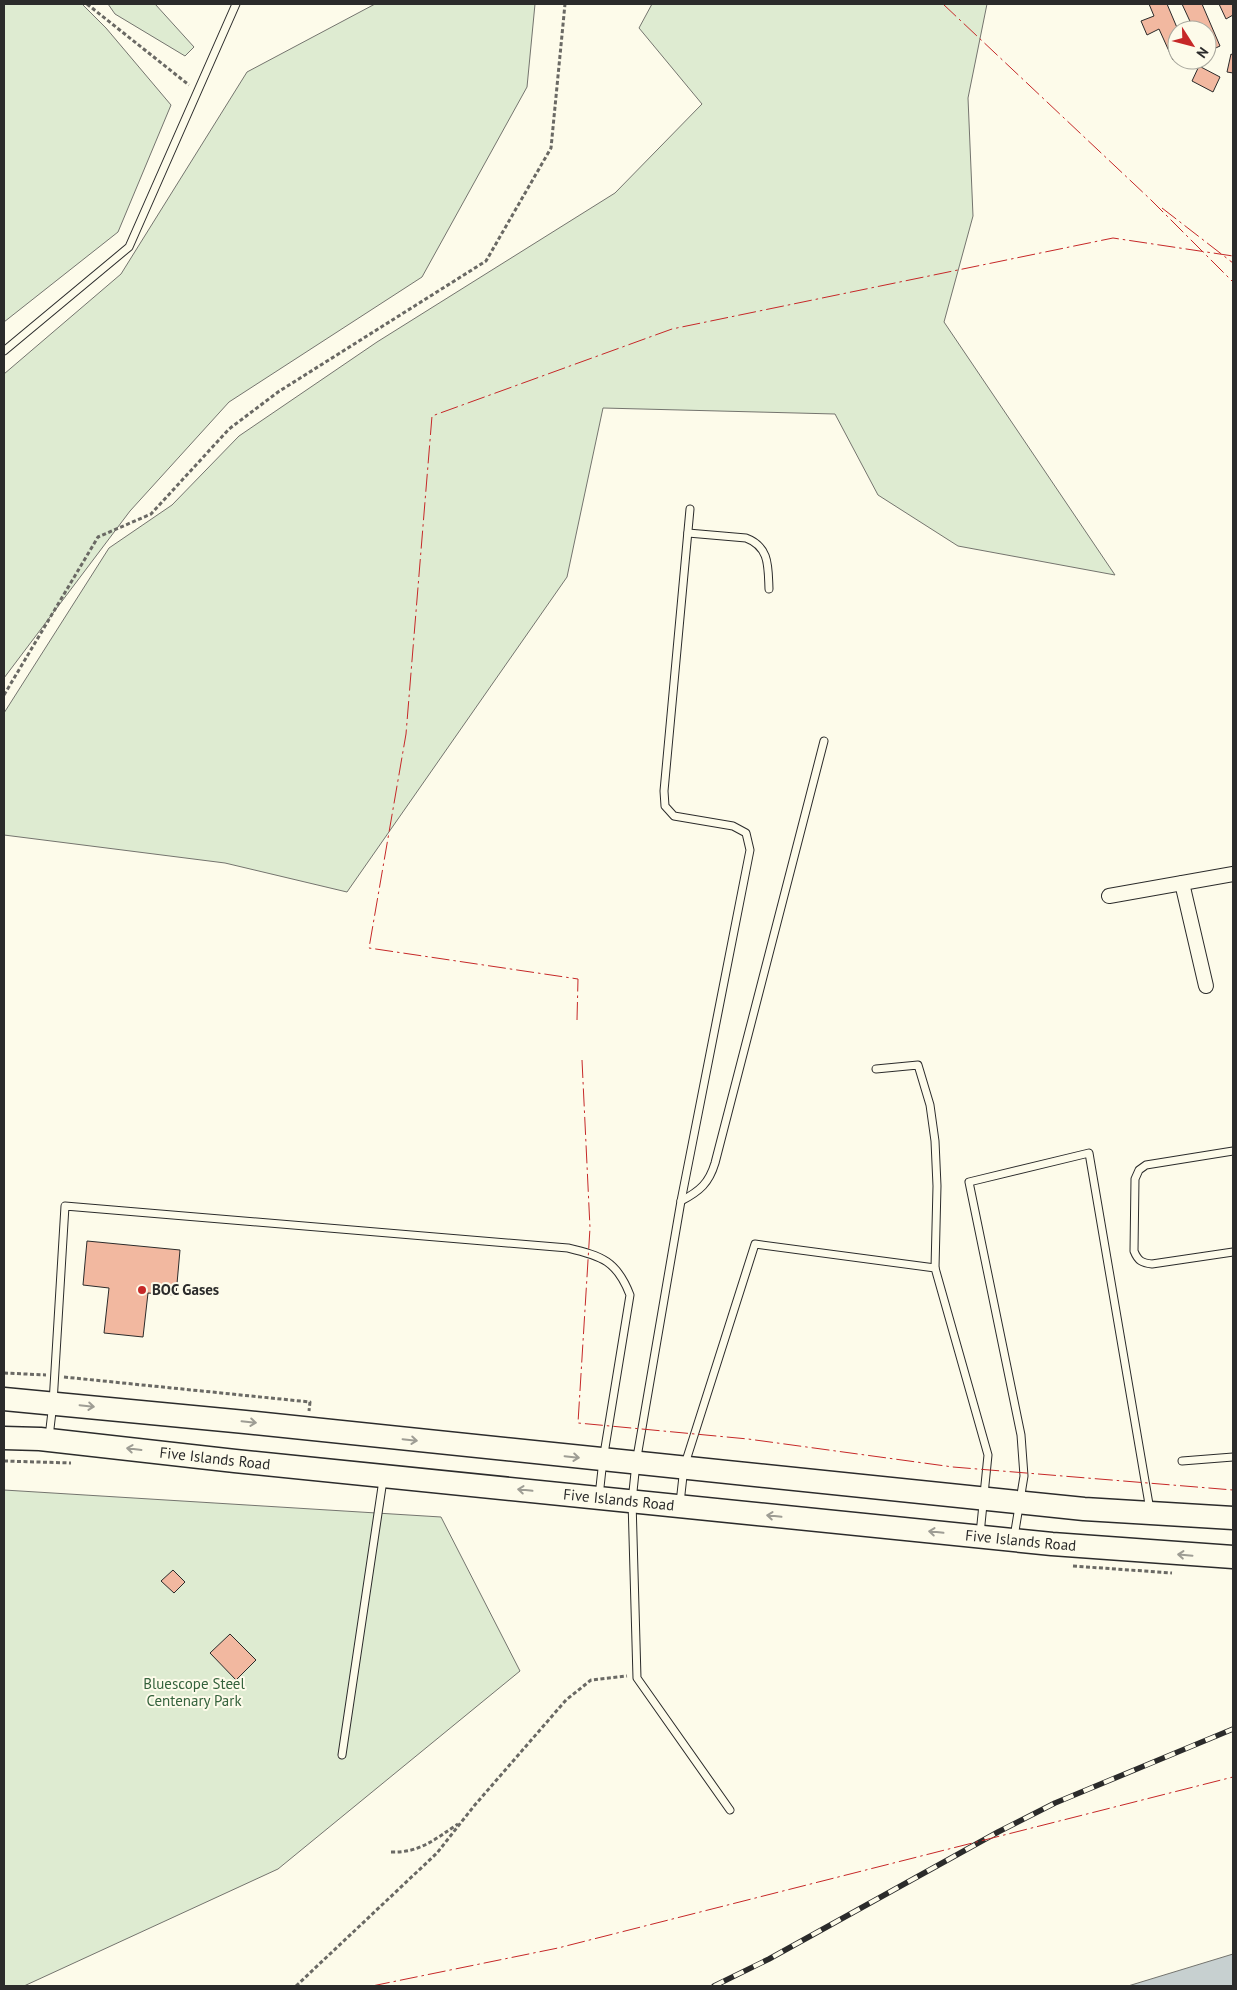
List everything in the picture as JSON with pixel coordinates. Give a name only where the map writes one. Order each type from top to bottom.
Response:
[{"type":"main road","points":[[4,1399],[684,1467],[985,1500],[1233,1518]]},
{"type":"main road","name":"Five Islands Road","points":[[4,1438],[49,1440],[1014,1540],[1204,1557],[1233,1557]]},
{"type":"street","points":[[1109,896],[1233,874]]},
{"type":"street","points":[[1182,883],[1206,986]]},
{"type":"lane","points":[[4,351],[129,247],[236,4]]},
{"type":"lane","points":[[690,509],[664,791],[665,806],[674,816],[733,826],[746,833],[750,850],[681,1201],[636,1463],[632,1501],[637,1678],[730,1810]]},
{"type":"lane","points":[[688,533],[746,538],[755,541],[767,556],[769,589]]},
{"type":"lane","points":[[681,1201],[698,1193],[705,1186],[716,1163],[824,741]]},
{"type":"lane","points":[[876,1069],[918,1065],[928,1097],[935,1141],[937,1186],[935,1268],[988,1455],[980,1536]]},
{"type":"lane","points":[[1233,1151],[1146,1165],[1138,1170],[1135,1179],[1134,1251],[1137,1259],[1143,1263],[1152,1264],[1233,1252]]},
{"type":"lane","points":[[1014,1540],[1024,1476],[1021,1435],[969,1182],[1089,1154],[1150,1513]]},
{"type":"lane","points":[[49,1440],[54,1403],[65,1206],[568,1248],[594,1254],[612,1264],[623,1277],[630,1295],[603,1460],[599,1498]]},
{"type":"lane","points":[[680,1506],[684,1467],[755,1244],[935,1268]]},
{"type":"lane","points":[[1182,1461],[1233,1457]]},
{"type":"lane","points":[[342,1755],[378,1503],[384,1475]]},
{"type":"path","points":[[87,4],[197,91]]},
{"type":"path","points":[[4,696],[98,538],[151,514],[229,429],[278,392],[486,261],[551,148],[565,4]]},
{"type":"path","points":[[4,1373],[55,1376],[310,1402],[309,1415]]},
{"type":"path","points":[[296,1986],[437,1853],[461,1822],[566,1700],[592,1680],[624,1676],[637,1678]]},
{"type":"path","points":[[391,1852],[407,1853],[419,1849],[461,1822]]},
{"type":"green space","points":[[4,4],[82,4],[106,28],[171,105],[118,232],[4,322]]},
{"type":"green space","points":[[108,4],[155,4],[194,47],[185,56],[115,14]]},
{"type":"green space","points":[[375,4],[535,4],[527,87],[422,277],[229,402],[130,511],[4,678],[4,374],[121,274],[247,72]]},
{"type":"green space","points":[[652,4],[987,4],[968,98],[973,216],[944,322],[1115,575],[958,546],[878,495],[835,414],[603,408],[567,577],[347,892],[225,863],[4,835],[4,713],[109,548],[172,505],[239,436],[377,342],[615,193],[702,104],[639,28]]},
{"type":"green space","name":"Bluescope Steel Centenary Park","points":[[4,1490],[441,1517],[520,1671],[278,1869],[24,1986],[4,1986]]},
{"type":"shaded area","points":[[1233,1954],[1233,1986],[1128,1986]]},
{"type":"building","points":[[1149,4],[1167,4],[1174,20],[1167,20],[1167,47],[1159,29],[1147,35],[1141,21],[1154,16]]},
{"type":"building","points":[[1182,4],[1202,4],[1209,20],[1189,20]]},
{"type":"building","points":[[1219,4],[1233,4],[1233,15],[1226,19]]},
{"type":"building","points":[[1231,54],[1233,55],[1233,73],[1227,72]]},
{"type":"building","points":[[1197,70],[1207,70],[1220,77],[1213,92],[1192,81]]},
{"type":"building","name":"BOC Gases","points":[[87,1241],[180,1250],[176,1295],[148,1293],[143,1337],[104,1333],[109,1288],[83,1285]]},
{"type":"building","points":[[173,1570],[185,1582],[174,1593],[161,1581]]},
{"type":"building","points":[[230,1634],[256,1660],[236,1680],[210,1653]]},
{"type":"railway","points":[[714,1986],[769,1959],[998,1832],[1055,1803],[1233,1729]]},
{"type":"power","points":[[943,4],[1150,199],[1233,282]]},
{"type":"power","points":[[1162,208],[1233,263]]},
{"type":"power","points":[[577,1020],[578,979],[369,948],[406,734],[432,416],[672,329],[1113,238],[1233,256]]},
{"type":"power","points":[[582,1060],[590,1228],[578,1423],[748,1439],[953,1467],[1233,1490]]},
{"type":"power","points":[[372,1986],[558,1948],[1233,1777]]},
{"type":"place","name":"BOC Gases","points":[[142,1290]]}]
